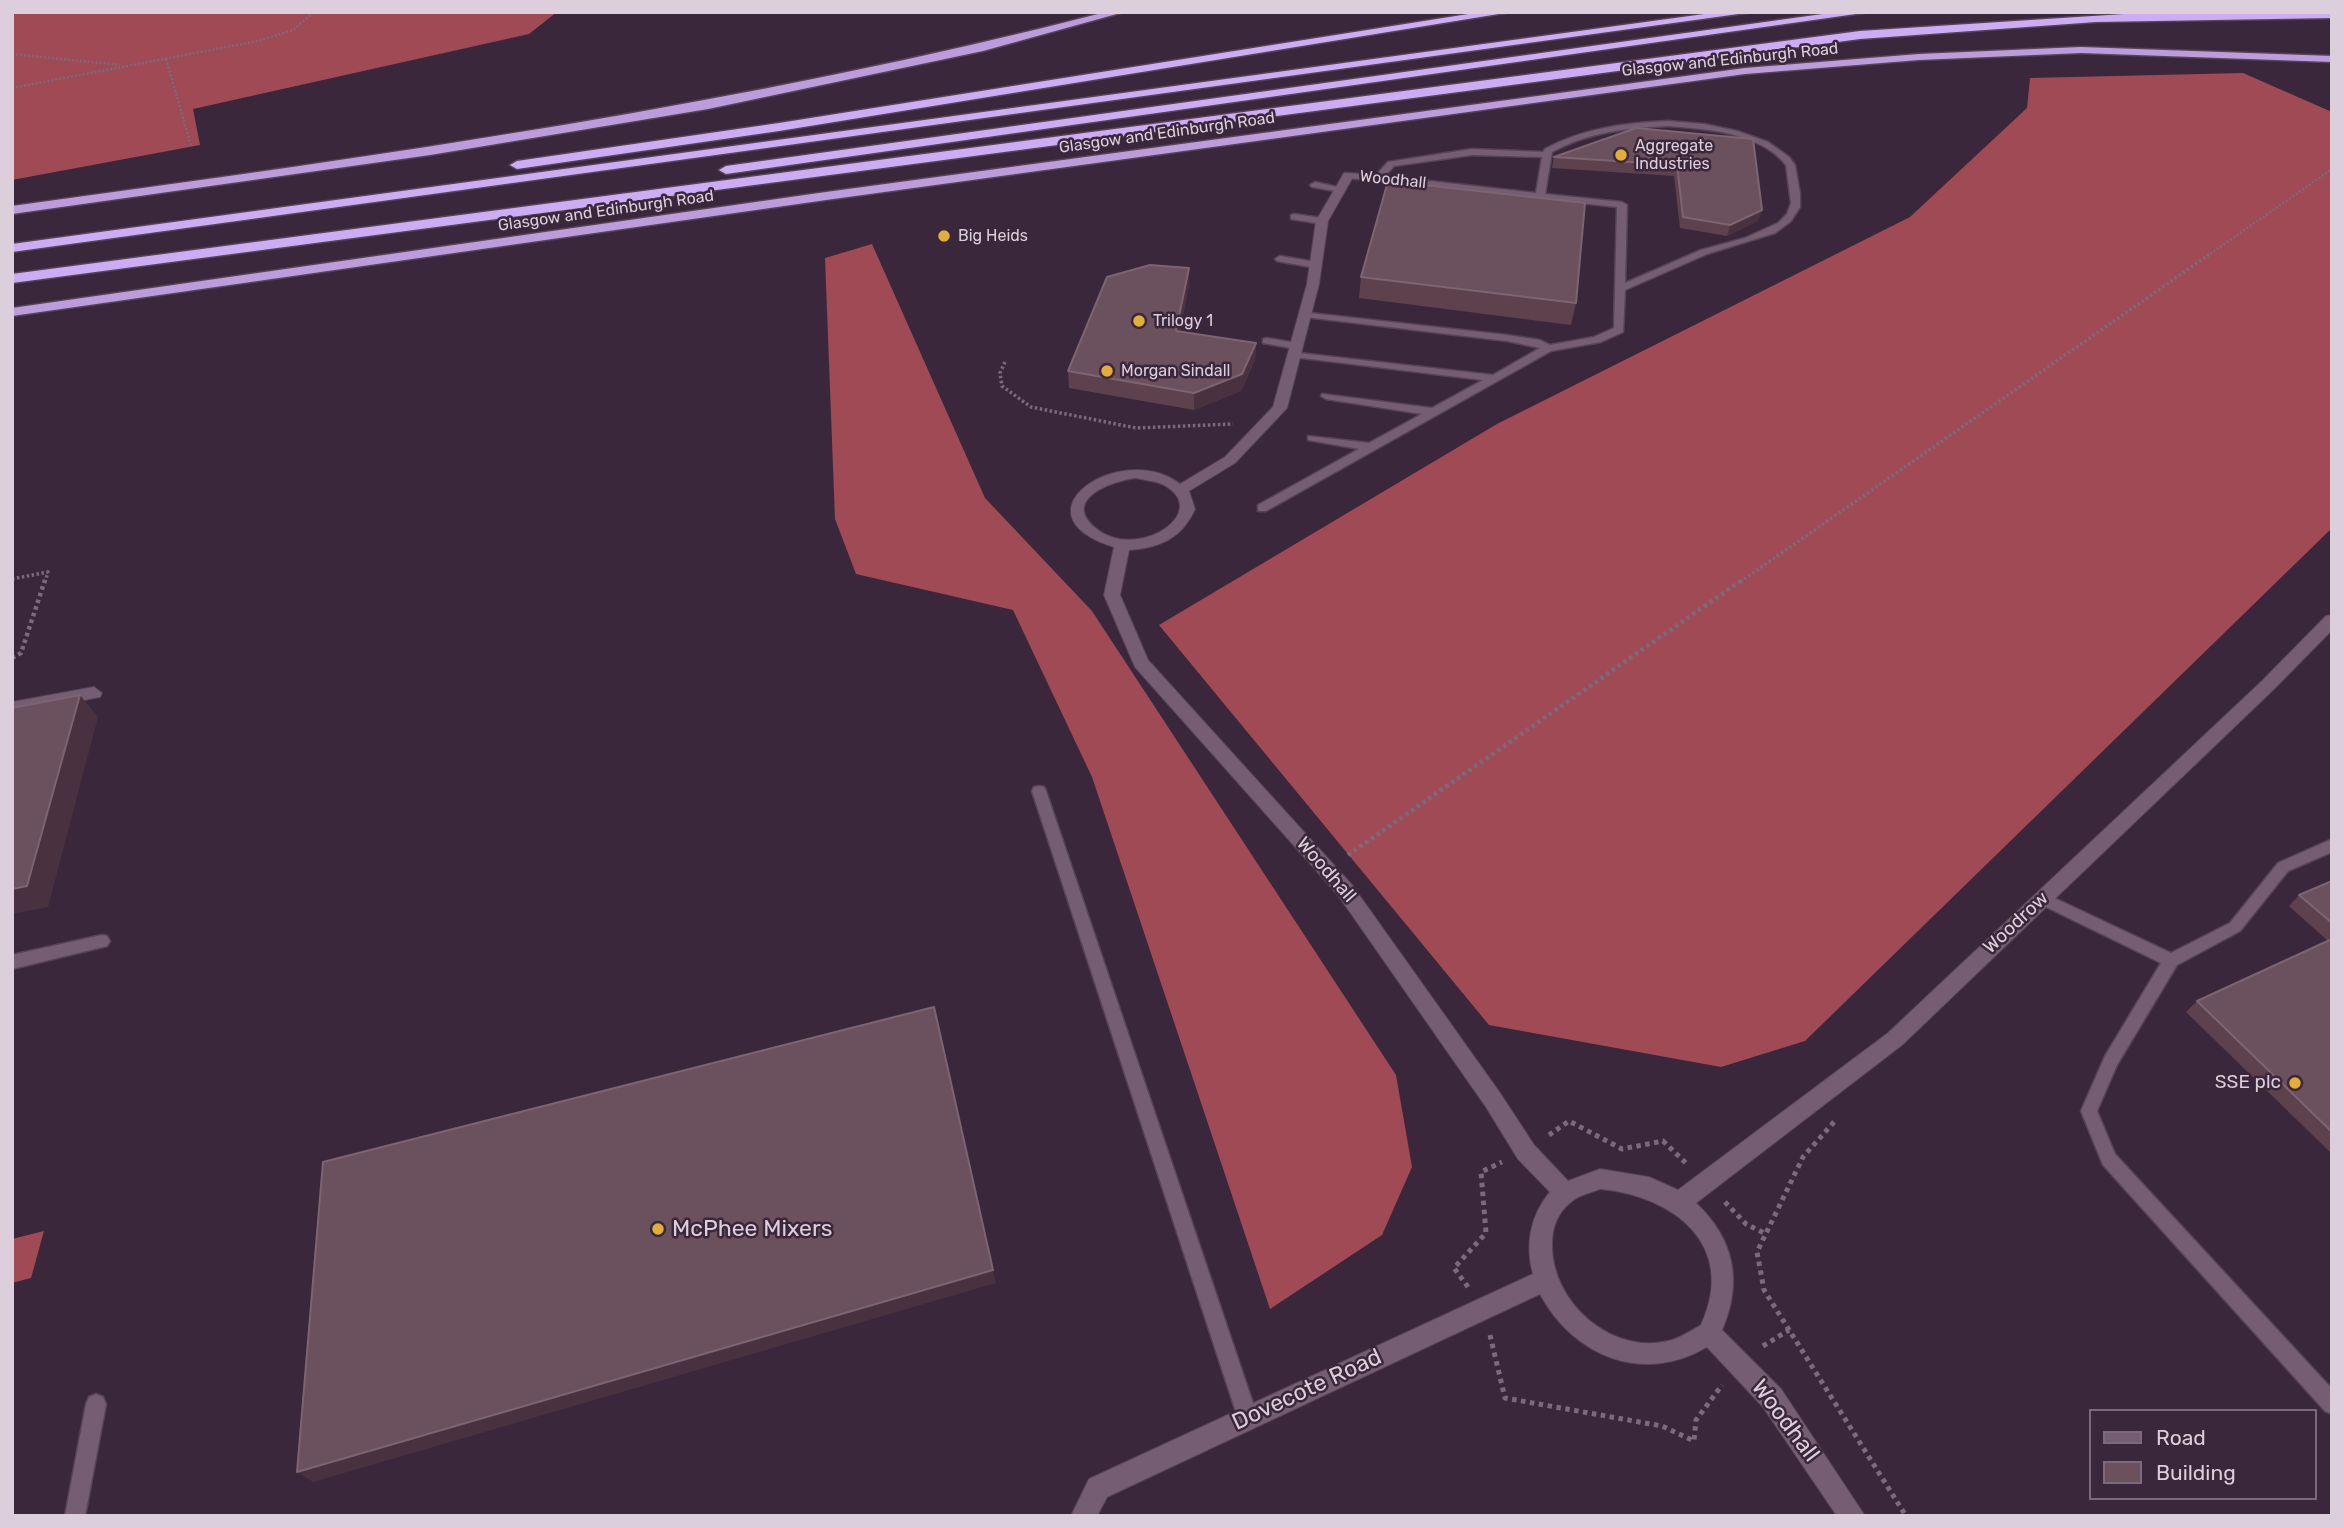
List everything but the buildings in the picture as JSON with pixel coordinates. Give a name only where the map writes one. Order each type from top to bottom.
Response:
[{"type":"highway","points":[[12,209],[492,144],[668,115],[898,69],[1119,12]]},
{"type":"highway","points":[[12,235],[740,133],[1505,12]]},
{"type":"highway","points":[[12,248],[1747,12]]},
{"type":"highway","points":[[705,172],[1864,12]]},
{"type":"highway","points":[[12,279],[1813,41],[2070,19],[2246,13],[2332,15]]},
{"type":"highway","points":[[1202,103],[1286,99],[1762,41],[1813,41]]},
{"type":"highway","name":"Glasgow and Edinburgh Road","points":[[12,312],[840,194],[1745,71],[1919,57],[2081,50],[2332,59]]},
{"type":"highway","points":[[12,269],[663,178]]},
{"type":"street","name":"Woodhall","points":[[1181,490],[1230,460],[1280,408],[1305,314],[1322,221],[1349,175]]},
{"type":"street","points":[[1136,473],[1164,478],[1181,490],[1189,506],[1187,519],[1177,530],[1148,543],[1122,544],[1090,533],[1080,522],[1077,508],[1086,489],[1104,478],[1136,473]]},
{"type":"street","name":"Woodhall","points":[[1122,544],[1112,595],[1141,663],[1345,890],[1493,1100],[1526,1152],[1565,1193]]},
{"type":"street","name":"Woodrow","points":[[1679,1202],[1895,1039],[2268,685],[2332,620]]},
{"type":"street","points":[[12,708],[94,694]]},
{"type":"street","points":[[1600,1179],[1627,1179],[1654,1187],[1679,1202],[1700,1223],[1716,1247],[1723,1274],[1722,1300],[1709,1334],[1669,1353],[1639,1355],[1609,1347],[1581,1330],[1559,1308],[1544,1280],[1538,1251],[1542,1224],[1555,1202],[1565,1193],[1600,1179]]},
{"type":"street","name":"Dovecote Road","points":[[1084,1516],[1098,1488],[1544,1280]]},
{"type":"street","name":"Woodhall","points":[[1709,1334],[1772,1398],[1852,1516]]},
{"type":"lane","points":[[1540,196],[1547,155],[1563,139],[1635,125],[1672,123],[1731,130],[1766,146],[1786,159],[1792,168],[1797,205],[1787,221],[1733,246],[1702,253],[1621,288]]},
{"type":"lane","points":[[1379,178],[1391,164],[1472,152],[1547,155]]},
{"type":"lane","name":"Woodhall","points":[[1349,175],[1622,205],[1619,330],[1597,341],[1548,348]]},
{"type":"lane","points":[[1315,185],[1341,188]]},
{"type":"lane","points":[[1294,218],[1322,221]]},
{"type":"lane","points":[[1280,259],[1316,265]]},
{"type":"lane","points":[[1262,508],[1548,348],[1540,343],[1507,338],[1305,314]]},
{"type":"lane","points":[[1267,341],[1295,350],[1494,378]]},
{"type":"lane","points":[[1326,396],[1434,412]]},
{"type":"lane","points":[[1312,438],[1371,447]]},
{"type":"lane","points":[[1039,791],[1248,1418]]},
{"type":"lane","points":[[2332,845],[2283,867],[2235,927],[2171,960],[2111,1061],[2089,1111],[2109,1159],[2332,1404]]},
{"type":"lane","points":[[2043,899],[2171,960]]},
{"type":"lane","points":[[12,962],[102,941]]},
{"type":"lane","points":[[75,1516],[96,1404]]},
{"type":"path","points":[[12,88],[258,41],[293,30],[314,12]]},
{"type":"path","points":[[12,54],[128,66]]},
{"type":"path","points":[[166,59],[191,145]]},
{"type":"path","points":[[1327,869],[2332,169]]},
{"type":"path","points":[[1005,362],[1000,373],[1002,386],[1031,407],[1136,428],[1266,423]]},
{"type":"path","points":[[12,579],[48,572],[21,653],[12,659]]},
{"type":"path","points":[[1839,1117],[1803,1157],[1757,1252],[1764,1290],[1906,1516]]},
{"type":"path","points":[[1454,1268],[1483,1308],[1505,1398],[1662,1426],[1694,1441],[1696,1420],[1738,1363],[1789,1329]]},
{"type":"shaded area","points":[[12,12],[557,12],[529,34],[193,109],[200,145],[12,180]]},
{"type":"shaded area","points":[[2243,73],[2332,112],[2332,528],[1805,1041],[1721,1067],[1489,1025],[1159,625],[1497,424],[1910,217],[2027,108],[2030,78]]},
{"type":"shaded area","points":[[872,244],[985,498],[1092,611],[1396,1075],[1412,1167],[1382,1235],[1270,1309],[1092,777],[1013,610],[856,574],[835,519],[825,258]]},
{"type":"shaded area","points":[[44,1231],[31,1278],[12,1283],[12,1239]]},
{"type":"place","name":"Aggregate Industries","points":[[1621,155]]},
{"type":"place","name":"Big Heids","points":[[944,236]]},
{"type":"place","name":"Trilogy 1","points":[[1139,321]]},
{"type":"place","name":"Morgan Sindall","points":[[1107,371]]},
{"type":"place","name":"SSE plc","points":[[2295,1083]]},
{"type":"place","name":"McPhee Mixers","points":[[658,1229]]}]
